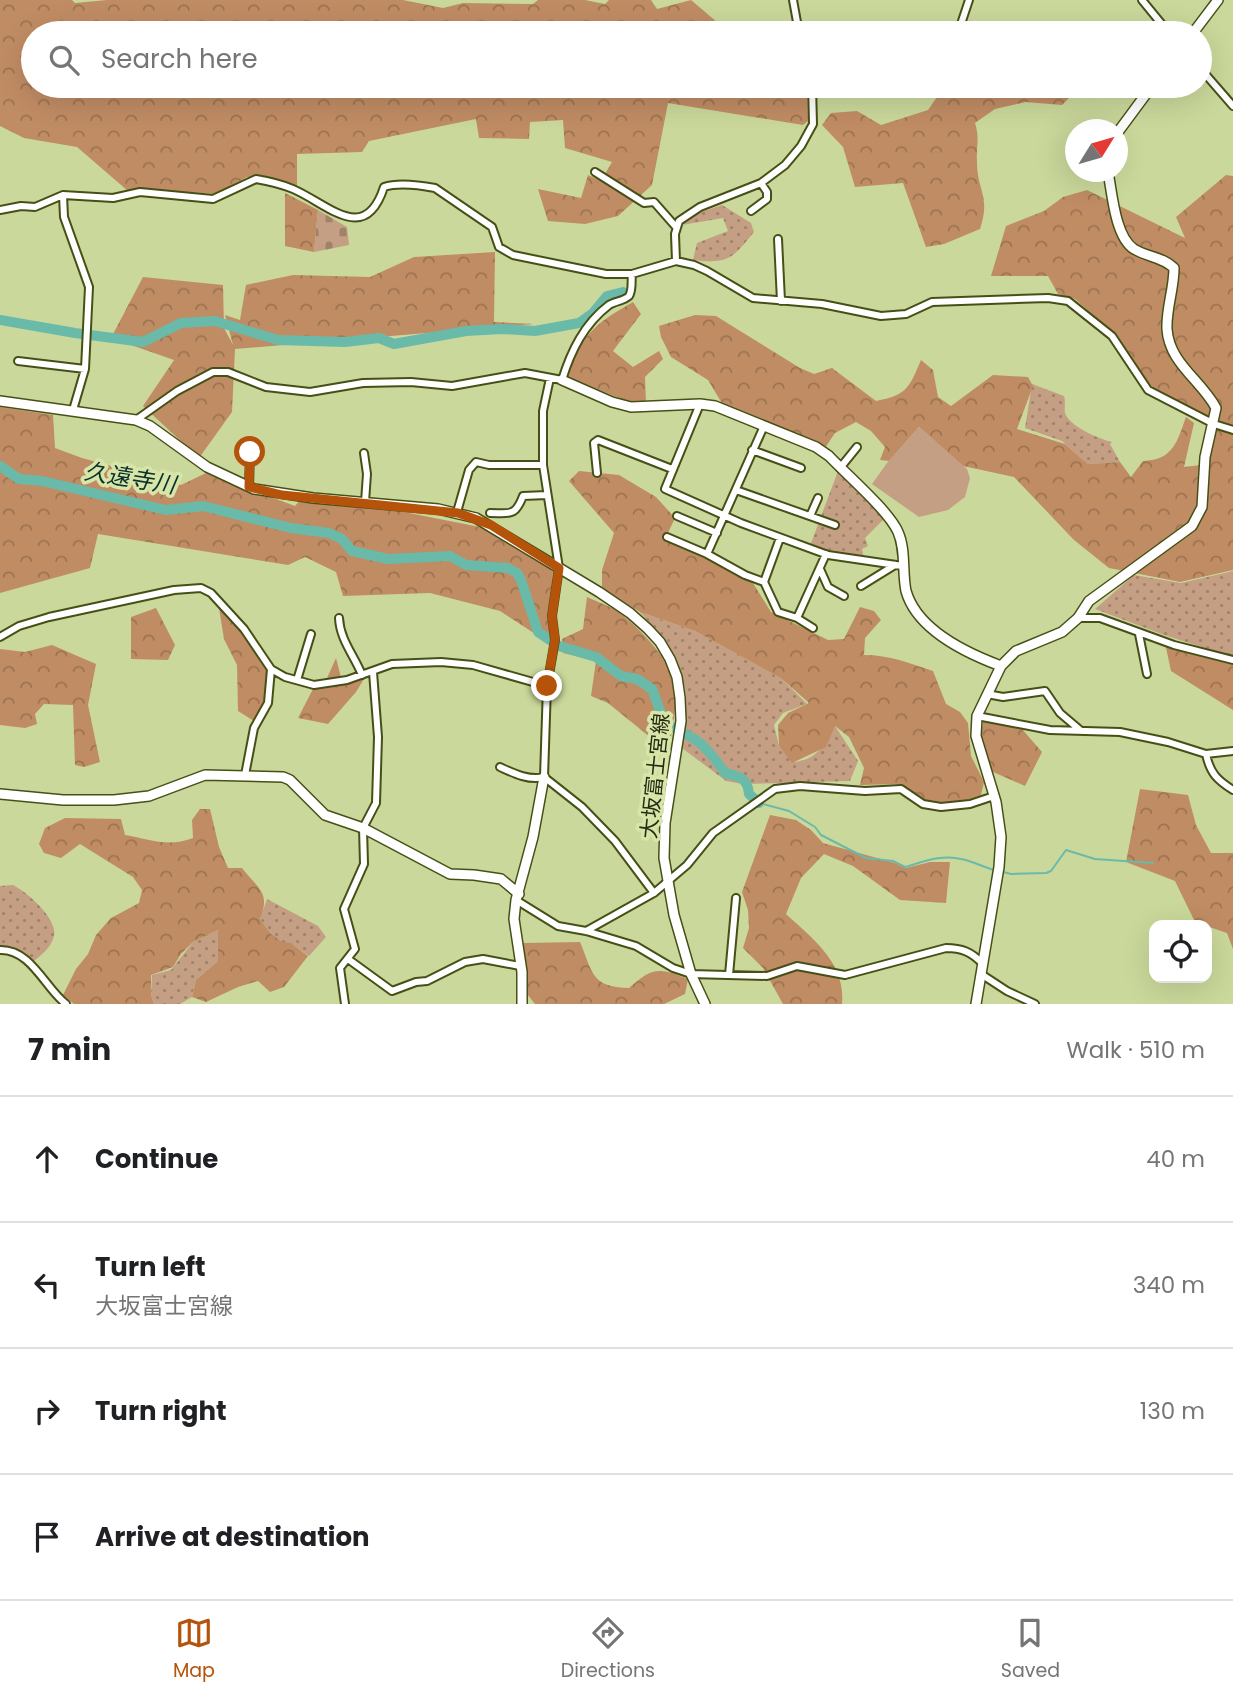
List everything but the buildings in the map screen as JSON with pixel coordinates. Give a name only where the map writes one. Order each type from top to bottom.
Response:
[{"type":"street","points":[[793,0],[797,21]]},
{"type":"street","points":[[962,21],[969,0]]},
{"type":"street","points":[[1142,0],[1160,21]]},
{"type":"street","points":[[1202,21],[1218,0]]},
{"type":"street","points":[[1212,82],[1233,106]]},
{"type":"street","points":[[676,261],[676,227],[679,221],[700,207],[761,183],[785,164],[808,136],[813,124],[812,98]]},
{"type":"street","points":[[1128,119],[1143,98]]},
{"type":"street","points":[[596,172],[644,203],[654,202],[676,227]]},
{"type":"street","points":[[0,210],[20,206],[35,207],[63,195],[113,198],[141,192],[213,200],[256,179],[294,189],[339,214],[362,217],[374,210],[384,187],[393,184],[425,186],[435,188],[492,227],[499,247],[513,255],[606,274],[632,274],[676,261],[707,271],[753,298],[822,304],[881,316],[906,314],[932,302],[1048,298],[1068,301],[1112,337],[1148,390],[1214,424],[1233,429]]},
{"type":"street","points":[[976,1004],[999,867],[1001,837],[975,728],[977,716],[987,694],[1001,666],[1016,651],[1062,632],[1078,618],[1089,601],[1192,526],[1202,507],[1205,457],[1216,408],[1174,354],[1170,344],[1167,318],[1174,268],[1168,262],[1132,248],[1123,235],[1116,216],[1110,182]]},
{"type":"street","points":[[751,211],[767,199],[767,192],[761,183]]},
{"type":"street","points":[[63,195],[64,217],[89,287],[85,369],[73,410]]},
{"type":"street","points":[[778,239],[781,301]]},
{"type":"street","points":[[562,380],[579,338],[609,306],[627,298],[631,293],[632,274]]},
{"type":"street","points":[[18,361],[85,369]]},
{"type":"street","points":[[136,420],[177,391],[213,372],[228,372],[266,387],[310,392],[363,383],[411,382],[452,386],[525,373],[562,380],[612,402],[631,407],[700,404],[715,407],[817,447],[893,523],[902,545],[899,566],[906,591],[913,609],[923,622],[966,650],[1001,666]]},
{"type":"street","points":[[522,1004],[522,972],[514,919],[544,777],[547,686],[554,643],[552,616],[559,568],[543,465],[543,411],[550,378]]},
{"type":"street","name":"大坂富士宮線","points":[[0,401],[136,420],[150,426],[207,467],[249,487],[282,495],[457,512],[487,524],[630,613],[660,642],[677,677],[681,721],[665,823],[664,858],[667,883],[691,974],[705,1004]]},
{"type":"street","points":[[700,404],[665,489],[780,538],[827,554],[899,566]]},
{"type":"street","points":[[707,554],[764,426]]},
{"type":"street","points":[[597,472],[594,443],[598,440],[672,469]]},
{"type":"street","points":[[840,468],[857,447]]},
{"type":"street","points":[[752,450],[801,468]]},
{"type":"street","points":[[249,487],[250,452]]},
{"type":"street","points":[[364,453],[367,474],[365,502]]},
{"type":"street","points":[[457,512],[469,470],[476,461],[489,465],[543,465]]},
{"type":"street","points":[[736,490],[835,525]]},
{"type":"street","points":[[487,524],[490,509],[514,512],[523,496],[547,495]]},
{"type":"street","points":[[810,516],[818,498]]},
{"type":"street","points":[[677,516],[717,533]]},
{"type":"street","points":[[667,537],[764,582],[778,612],[797,618],[813,628]]},
{"type":"street","points":[[764,582],[780,538]]},
{"type":"street","points":[[797,618],[827,554]]},
{"type":"street","points":[[861,586],[899,566]]},
{"type":"street","points":[[820,569],[828,587],[844,596]]},
{"type":"street","points":[[0,637],[24,624],[73,611],[174,590],[201,588],[211,593],[244,629],[271,668],[285,677],[324,685],[373,672],[391,664],[461,662],[547,686]]},
{"type":"street","points":[[339,618],[340,633],[356,659],[362,675]]},
{"type":"street","points":[[1078,618],[1100,618],[1139,634],[1233,660]]},
{"type":"street","points":[[297,680],[311,634]]},
{"type":"street","points":[[1139,634],[1147,674]]},
{"type":"street","points":[[245,775],[254,728],[268,703],[271,668]]},
{"type":"street","points":[[345,1004],[340,968],[355,949],[344,909],[364,864],[363,828],[376,803],[377,793],[378,717],[373,672]]},
{"type":"street","points":[[987,694],[1003,697],[1045,691],[1060,713],[1080,730]]},
{"type":"street","points":[[977,716],[1050,730],[1120,732],[1168,742],[1206,754],[1233,751]]},
{"type":"street","points":[[1206,754],[1210,771],[1218,781],[1233,790]]},
{"type":"street","points":[[500,767],[517,775],[544,777],[582,807],[615,841],[654,892]]},
{"type":"street","points":[[1,795],[63,800],[114,800],[149,796],[205,775],[274,776],[290,780],[325,814],[363,828],[450,874],[501,879],[517,897],[558,926],[586,931],[636,946],[673,968],[691,974],[767,976],[797,966],[845,975],[946,948],[969,951],[982,963]]},
{"type":"street","points":[[586,931],[667,883],[687,865],[713,833],[775,789],[800,786],[865,791],[901,789],[923,804],[941,807],[970,804],[993,796]]},
{"type":"street","points":[[729,975],[736,898]]},
{"type":"street","points":[[0,950],[10,950],[19,955],[66,1004]]},
{"type":"street","points":[[348,960],[392,991],[427,981],[465,962],[482,959],[520,966]]},
{"type":"street","points":[[981,974],[1007,991],[1035,1004]]},
{"type":"green space","points":[[0,0],[72,0],[75,3],[107,0],[403,0],[443,8],[463,3],[533,4],[538,0],[585,0],[605,4],[609,0],[651,0],[657,9],[691,0],[716,21],[21,21],[21,98],[807,98],[808,121],[803,125],[668,103],[652,185],[618,216],[585,224],[548,221],[538,189],[581,198],[588,175],[601,181],[612,162],[565,148],[563,120],[530,122],[529,139],[479,138],[476,119],[369,141],[362,152],[297,154],[297,187],[263,176],[247,177],[216,194],[148,189],[128,191],[77,147],[24,138],[0,126]]},
{"type":"green space","points":[[936,98],[1069,98],[1062,105],[1026,102],[995,109],[975,123],[978,172],[984,201],[980,229],[944,244],[926,247],[903,183],[855,187],[843,147],[822,125],[831,113],[857,111],[881,125],[928,110]]},
{"type":"green space","points":[[1226,175],[1233,176],[1233,570],[1180,582],[1109,568],[1074,540],[1014,477],[963,466],[919,427],[889,461],[880,460],[885,447],[871,431],[856,422],[835,433],[825,448],[723,405],[708,380],[671,357],[661,337],[659,326],[695,315],[716,316],[800,368],[814,374],[832,368],[876,401],[906,389],[921,360],[933,370],[938,397],[951,406],[993,375],[1028,377],[1033,386],[1017,429],[1065,444],[1088,464],[1120,462],[1131,477],[1143,461],[1161,457],[1172,448],[1186,417],[1194,423],[1184,467],[1209,464],[1212,422],[1153,388],[1144,379],[1118,337],[1075,299],[1058,294],[1048,276],[991,276],[1006,226],[1044,211],[1063,197],[1087,190],[1185,238],[1176,217]]},
{"type":"green space","points":[[285,193],[318,210],[314,252],[285,246]]},
{"type":"green space","points":[[722,205],[751,223],[754,232],[729,258],[715,261],[693,260],[697,243],[728,231],[723,218],[682,225],[692,215]]},
{"type":"green space","points":[[318,210],[347,227],[349,245],[314,252]]},
{"type":"green space","points":[[495,252],[494,322],[534,324],[235,349],[232,412],[199,458],[143,406],[174,360],[111,338],[143,277],[223,285],[224,328],[233,345],[225,315],[240,320],[246,285],[293,275],[370,277],[414,257]]},
{"type":"green space","points":[[633,302],[641,314],[613,351],[633,367],[659,351],[663,359],[645,377],[646,403],[629,402],[568,377],[579,350],[592,331]]},
{"type":"green space","points":[[1032,384],[1064,396],[1065,413],[1072,423],[1112,442],[1110,444],[1120,462],[1088,464],[1062,441],[1025,428]]},
{"type":"green space","points":[[0,407],[53,415],[55,448],[181,485],[206,473],[295,506],[301,499],[399,511],[490,529],[543,562],[553,572],[549,643],[500,611],[430,593],[343,596],[336,572],[305,557],[288,565],[98,534],[90,568],[0,593]]},
{"type":"green space","points":[[919,427],[967,469],[970,478],[965,497],[948,510],[919,517],[872,484]]},
{"type":"green space","points":[[579,471],[619,475],[656,497],[675,518],[666,537],[751,580],[771,612],[828,640],[844,639],[860,607],[874,611],[881,620],[865,638],[864,655],[891,658],[933,671],[946,704],[960,712],[968,723],[971,756],[984,782],[981,795],[940,805],[927,802],[901,784],[860,785],[864,768],[849,737],[835,726],[826,747],[792,763],[779,746],[778,725],[788,713],[809,703],[782,679],[695,631],[640,612],[602,588],[602,570],[614,533],[569,481]]},
{"type":"green space","points":[[838,471],[885,518],[865,538],[868,546],[862,549],[864,558],[831,555],[810,546]]},
{"type":"green space","points":[[1233,571],[1233,657],[1095,609],[1134,575],[1181,583]]},
{"type":"green space","points":[[587,597],[621,614],[655,647],[668,667],[675,688],[670,742],[656,742],[608,703],[591,696],[596,661],[563,653],[562,639],[583,629]]},
{"type":"green space","points":[[156,608],[175,645],[168,660],[131,659],[131,617]]},
{"type":"green space","points":[[219,608],[244,629],[270,667],[268,703],[254,721],[238,711],[237,665],[224,639]]},
{"type":"green space","points":[[640,612],[695,631],[782,679],[807,704],[783,713],[774,725],[779,746],[792,762],[807,759],[819,751],[835,726],[858,761],[850,781],[743,784],[726,781],[682,748],[686,711],[685,687],[663,641]]},
{"type":"green space","points":[[1165,643],[1233,660],[1233,710],[1171,671]]},
{"type":"green space","points":[[52,645],[96,664],[88,705],[100,762],[84,767],[75,765],[73,705],[44,704],[35,714],[37,724],[25,728],[0,725],[0,649],[25,652]]},
{"type":"green space","points":[[336,658],[342,681],[367,674],[356,692],[328,724],[298,718],[314,687],[324,685]]},
{"type":"green space","points":[[983,722],[1022,729],[1042,752],[1025,786],[991,771],[981,737]]},
{"type":"green space","points":[[1140,789],[1188,795],[1196,825],[1211,853],[1233,853],[1233,949],[1227,933],[1212,928],[1212,920],[1194,920],[1175,881],[1126,862]]},
{"type":"green space","points":[[200,809],[210,809],[219,847],[228,868],[242,868],[261,891],[264,903],[260,919],[271,934],[282,942],[291,943],[308,956],[284,987],[270,992],[258,981],[206,1002],[192,997],[196,980],[218,961],[218,930],[193,942],[173,967],[151,975],[154,1004],[74,1004],[63,995],[76,969],[88,954],[96,935],[111,918],[139,903],[142,890],[133,877],[80,844],[61,858],[44,853],[39,844],[45,828],[65,818],[121,819],[125,835],[159,842],[184,841],[193,838],[192,820]]},
{"type":"green space","points":[[770,815],[796,820],[811,830],[823,843],[906,868],[930,862],[950,862],[946,903],[900,900],[853,866],[824,854],[801,878],[786,914],[817,943],[833,964],[842,989],[842,1004],[783,1004],[763,968],[743,948],[749,928],[748,910],[742,892]]},
{"type":"green space","points":[[13,885],[40,907],[54,929],[51,944],[33,962],[13,948],[0,947],[0,886]]},
{"type":"green space","points":[[267,899],[318,926],[326,937],[309,956],[292,944],[282,943],[271,934],[260,919]]},
{"type":"green space","points":[[218,930],[218,961],[196,980],[192,997],[180,1004],[154,1004],[151,995],[152,975],[171,970],[193,942]]},
{"type":"green space","points":[[580,942],[591,970],[607,985],[629,988],[650,973],[663,971],[688,979],[685,994],[664,1004],[535,1004],[523,989],[522,943]]},
{"type":"waterway","points":[[0,320],[143,342],[181,323],[215,321],[278,340],[345,342],[379,338],[394,344],[466,331],[535,331],[579,323],[593,313],[607,296],[623,292]]},
{"type":"waterway","name":"久遠寺川","points":[[0,466],[19,479],[42,481],[166,510],[203,506],[291,528],[329,533],[342,539],[352,551],[388,559],[450,556],[466,565],[508,568],[517,573],[521,580],[538,632],[559,646],[596,657],[621,676],[637,679],[652,689],[665,724],[700,743],[725,773],[745,781],[749,794],[759,803]]},
{"type":"waterway","points":[[759,803],[789,811],[815,827],[821,835],[866,858],[893,861],[905,867],[947,857],[994,870]]},
{"type":"waterway","points":[[1003,872],[1046,873],[1051,871],[1066,850],[1095,859],[1153,863]]},
{"type":"route","points":[[250,452],[249,487],[254,489],[282,495],[458,513],[491,525],[559,568],[552,616],[555,639],[547,686]]}]
